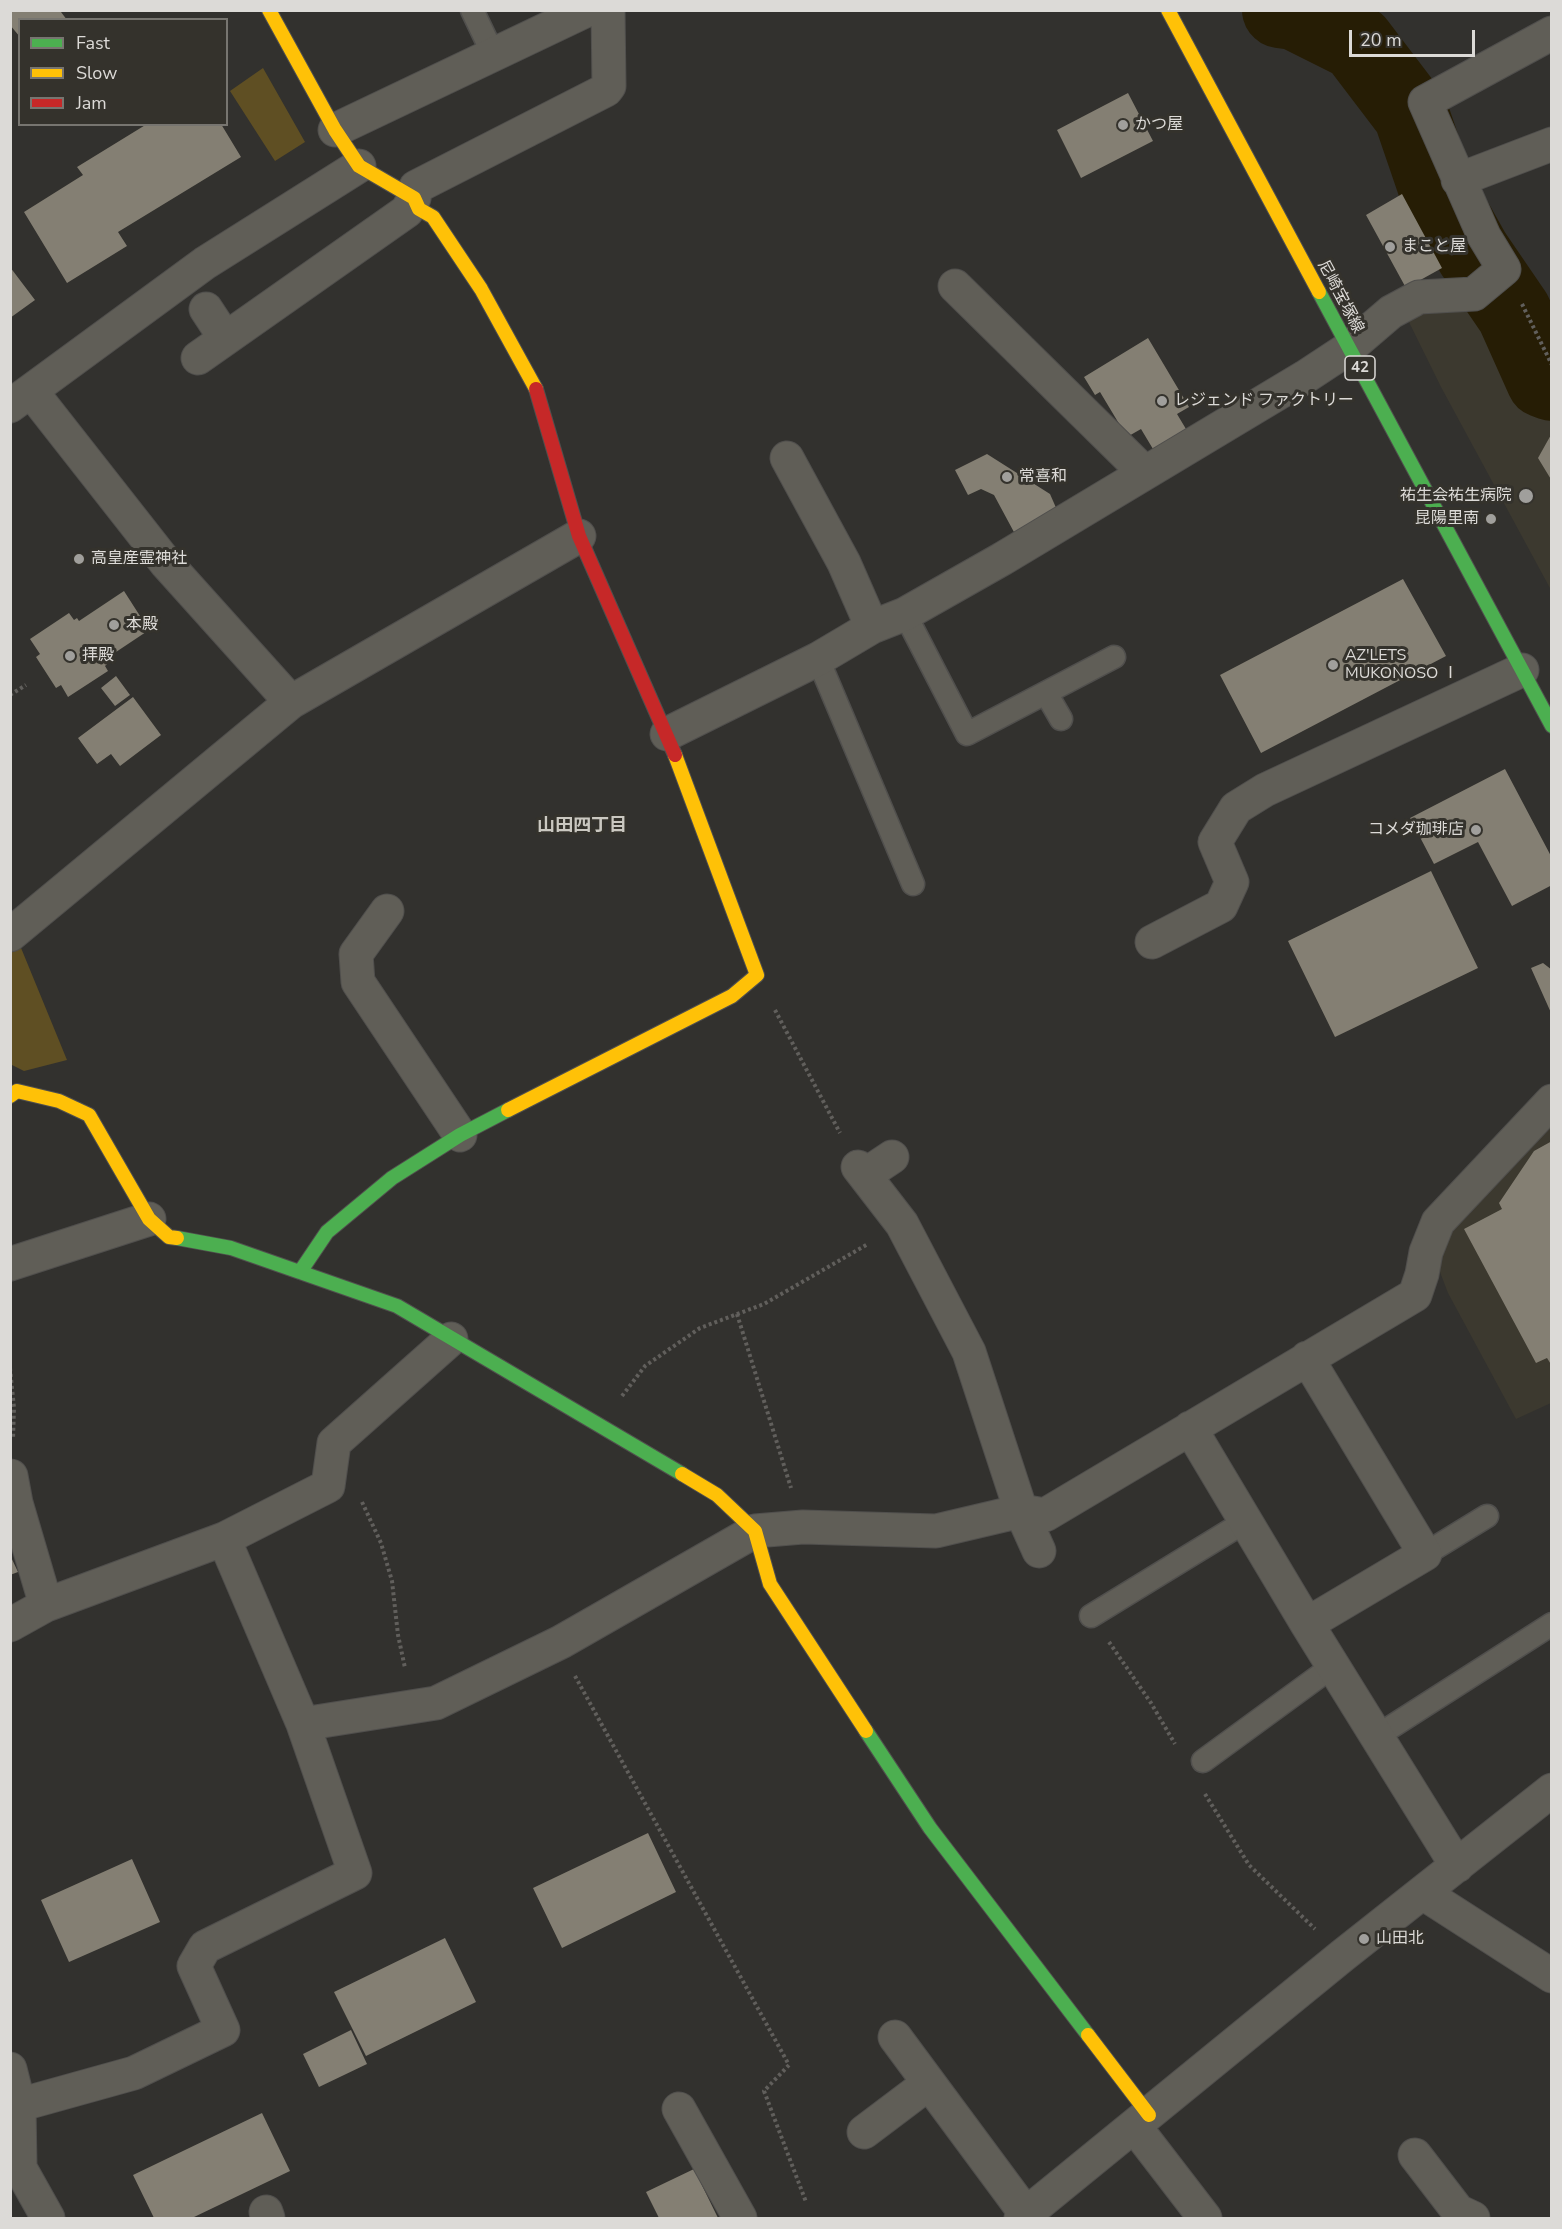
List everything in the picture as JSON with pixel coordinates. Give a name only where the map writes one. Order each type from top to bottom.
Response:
[{"type":"street","points":[[269,10],[335,130],[359,166],[414,198],[419,209],[433,217],[481,289],[536,387],[579,536],[667,734],[757,975],[732,996],[460,1135],[392,1178],[327,1232],[300,1272]]},
{"type":"street","points":[[335,130],[587,10]]},
{"type":"street","points":[[198,358],[407,211],[414,198],[416,187],[609,86],[608,10]]},
{"type":"street","name":"尼崎宝塚線","points":[[1168,10],[1551,726]]},
{"type":"street","points":[[667,734],[818,659],[872,627],[905,614],[1305,378],[1349,348],[1391,312],[1419,297],[1474,294],[1495,277],[1484,236],[1425,102],[1551,33]]},
{"type":"street","points":[[1458,180],[1551,144]]},
{"type":"street","points":[[291,702],[21,398],[205,263],[359,166]]},
{"type":"street","points":[[955,286],[1145,473]]},
{"type":"street","points":[[206,309],[225,338]]},
{"type":"street","points":[[787,458],[844,563],[872,627]]},
{"type":"street","points":[[10,935],[291,702],[579,536]]},
{"type":"street","points":[[1152,942],[1221,906],[1232,882],[1215,842],[1236,808],[1265,790],[1521,670]]},
{"type":"street","points":[[387,911],[356,954],[358,982],[460,1135]]},
{"type":"street","points":[[13,1089],[59,1101],[89,1114],[149,1220],[170,1237],[231,1248],[397,1306],[717,1495],[756,1531],[770,1584],[930,1828],[1142,2121],[1206,2218]]},
{"type":"street","points":[[303,1724],[436,1703],[557,1644],[756,1531],[803,1527],[936,1531],[1021,1510],[1045,1515],[1415,1295],[1426,1252],[1438,1222],[1551,1101]]},
{"type":"street","points":[[892,1157],[861,1171],[931,1257],[969,1352],[1021,1510],[1039,1551]]},
{"type":"street","points":[[10,1264],[149,1220]]},
{"type":"street","points":[[10,1625],[46,1605],[224,1539],[328,1486],[334,1443],[451,1339]]},
{"type":"street","points":[[1307,1358],[1425,1554],[1307,1624]]},
{"type":"street","points":[[1190,1428],[1307,1624],[1457,1866]]},
{"type":"street","points":[[11,1476],[16,1503],[46,1605]]},
{"type":"street","points":[[20,2104],[134,2073],[223,2030],[194,1966],[205,1947],[355,1873],[303,1724],[224,1539]]},
{"type":"street","points":[[895,2037],[1024,2216],[1333,1963],[1551,1790]]},
{"type":"street","points":[[1423,1893],[1551,1976]]},
{"type":"street","points":[[10,2068],[20,2104],[15,2174],[48,2218]]},
{"type":"street","points":[[864,2132],[929,2083]]},
{"type":"street","points":[[679,2109],[740,2218]]},
{"type":"street","points":[[1415,2155],[1461,2216]]},
{"type":"lane","points":[[472,10],[494,56]]},
{"type":"lane","points":[[905,614],[971,742],[1046,693],[1114,657]]},
{"type":"lane","points":[[818,659],[913,884]]},
{"type":"lane","points":[[1046,693],[1061,719]]},
{"type":"lane","points":[[1425,1554],[1487,1516]]},
{"type":"lane","points":[[1091,1616],[1246,1521]]},
{"type":"lane","points":[[1377,1736],[1551,1624]]},
{"type":"lane","points":[[1203,1761],[1333,1666]]},
{"type":"path","points":[[1495,277],[1551,365]]},
{"type":"path","points":[[10,696],[26,685]]},
{"type":"path","points":[[757,975],[861,1171]]},
{"type":"path","points":[[603,1427],[611,1410],[645,1366],[700,1328],[764,1304],[902,1224]]},
{"type":"path","points":[[737,1314],[803,1527]]},
{"type":"path","points":[[10,1368],[15,1407],[11,1476]]},
{"type":"path","points":[[334,1443],[384,1553],[392,1581],[398,1635],[414,1707]]},
{"type":"path","points":[[557,1644],[789,2065],[764,2091],[806,2202]]},
{"type":"shaded area","points":[[263,68],[305,142],[275,161],[230,91]]},
{"type":"shaded area","name":"祐生会祐生病院","points":[[1489,293],[1544,398],[1551,401],[1551,590],[1441,387],[1406,316]]},
{"type":"shaded area","points":[[19,943],[67,1060],[24,1071],[12,1065],[11,1062],[10,951]]},
{"type":"shaded area","points":[[1551,1117],[1551,1403],[1516,1419],[1448,1293],[1435,1259],[1446,1231]]},
{"type":"building","points":[[10,10],[64,10],[61,12],[66,18],[18,18],[18,35],[10,25]]},
{"type":"building","points":[[1128,93],[1153,141],[1081,178],[1057,130]]},
{"type":"building","points":[[144,126],[222,126],[241,157],[118,232],[127,246],[67,283],[24,212],[83,175],[77,167]]},
{"type":"building","points":[[1402,194],[1442,268],[1406,288],[1366,215]]},
{"type":"building","points":[[10,267],[35,300],[10,318]]},
{"type":"building","points":[[1148,338],[1189,407],[1177,414],[1186,429],[1153,449],[1141,429],[1127,437],[1100,392],[1095,395],[1084,377]]},
{"type":"building","points":[[1552,433],[1552,481],[1538,458]]},
{"type":"building","points":[[987,454],[1050,494],[1057,510],[1015,534],[994,495],[981,489],[968,495],[955,470]]},
{"type":"building","name":"AZ'LETS MUKONOSO Ⅰ","points":[[1403,579],[1446,656],[1261,753],[1220,675]]},
{"type":"building","points":[[124,591],[149,630],[104,660],[108,671],[68,697],[61,685],[56,688],[36,657],[40,654],[30,639],[69,613],[74,620],[77,618],[79,621]]},
{"type":"building","points":[[116,676],[130,695],[115,706],[101,688]]},
{"type":"building","points":[[133,697],[161,735],[120,766],[111,754],[97,764],[78,738]]},
{"type":"building","name":"コメダ珈琲店","points":[[1505,769],[1552,858],[1552,885],[1512,906],[1478,842],[1434,864],[1410,818]]},
{"type":"building","points":[[1431,871],[1478,968],[1335,1037],[1288,941]]},
{"type":"building","points":[[1543,963],[1552,970],[1552,1015],[1531,968]]},
{"type":"building","points":[[1552,1141],[1552,1366],[1547,1358],[1536,1363],[1464,1229],[1502,1209],[1499,1203],[1534,1151]]},
{"type":"building","points":[[10,1555],[18,1572],[10,1575]]},
{"type":"building","points":[[648,1833],[676,1892],[562,1948],[533,1888]]},
{"type":"building","points":[[132,1859],[160,1922],[69,1962],[41,1900]]},
{"type":"building","points":[[445,1938],[476,2002],[366,2056],[334,1992]]},
{"type":"building","points":[[351,2030],[367,2064],[319,2087],[303,2054]]},
{"type":"building","points":[[262,2113],[290,2171],[192,2218],[154,2218],[133,2175]]},
{"type":"building","points":[[694,2169],[718,2218],[659,2218],[646,2192]]},
{"type":"waterway","points":[[1280,10],[1295,12],[1357,43],[1411,114],[1436,187],[1473,253],[1514,313],[1544,380],[1552,383]]},
{"type":"traffic: fast","points":[[1319,292],[1552,726]]},
{"type":"traffic: fast","points":[[300,1272],[327,1232],[392,1178],[460,1135],[508,1110]]},
{"type":"traffic: fast","points":[[177,1238],[231,1248],[397,1306],[682,1474]]},
{"type":"traffic: fast","points":[[866,1731],[930,1828],[1088,2035]]},
{"type":"traffic: slow","points":[[269,10],[335,130],[359,166],[414,198],[419,209],[433,217],[481,289],[536,389]]},
{"type":"traffic: slow","points":[[1168,10],[1319,292]]},
{"type":"traffic: slow","points":[[508,1110],[732,996],[757,975],[675,755]]},
{"type":"traffic: slow","points":[[10,1096],[17,1091],[59,1101],[89,1115],[149,1219],[169,1237],[177,1238]]},
{"type":"traffic: slow","points":[[682,1474],[717,1495],[755,1531],[770,1584],[866,1731]]},
{"type":"traffic: slow","points":[[1088,2035],[1149,2115]]},
{"type":"traffic: jam","points":[[536,389],[579,536],[675,755]]},
{"type":"place","name":"かつ屋","points":[[1123,125]]},
{"type":"place","name":"まこと屋","points":[[1390,247]]},
{"type":"place","name":"レジェンド ファクトリー","points":[[1162,401]]},
{"type":"place","name":"常喜和","points":[[1007,477]]},
{"type":"place","name":"祐生会祐生病院","points":[[1526,496]]},
{"type":"place","name":"昆陽里南","points":[[1491,519]]},
{"type":"place","name":"高皇産霊神社","points":[[79,559]]},
{"type":"place","name":"本殿","points":[[114,625]]},
{"type":"place","name":"拝殿","points":[[70,656]]},
{"type":"place","name":"AZ'LETS MUKONOSO Ⅰ","points":[[1333,665]]},
{"type":"place","name":"コメダ珈琲店","points":[[1476,830]]},
{"type":"place","name":"山田北","points":[[1364,1939]]},
{"type":"district","name":"山田四丁目","points":[[582,827]]}]
